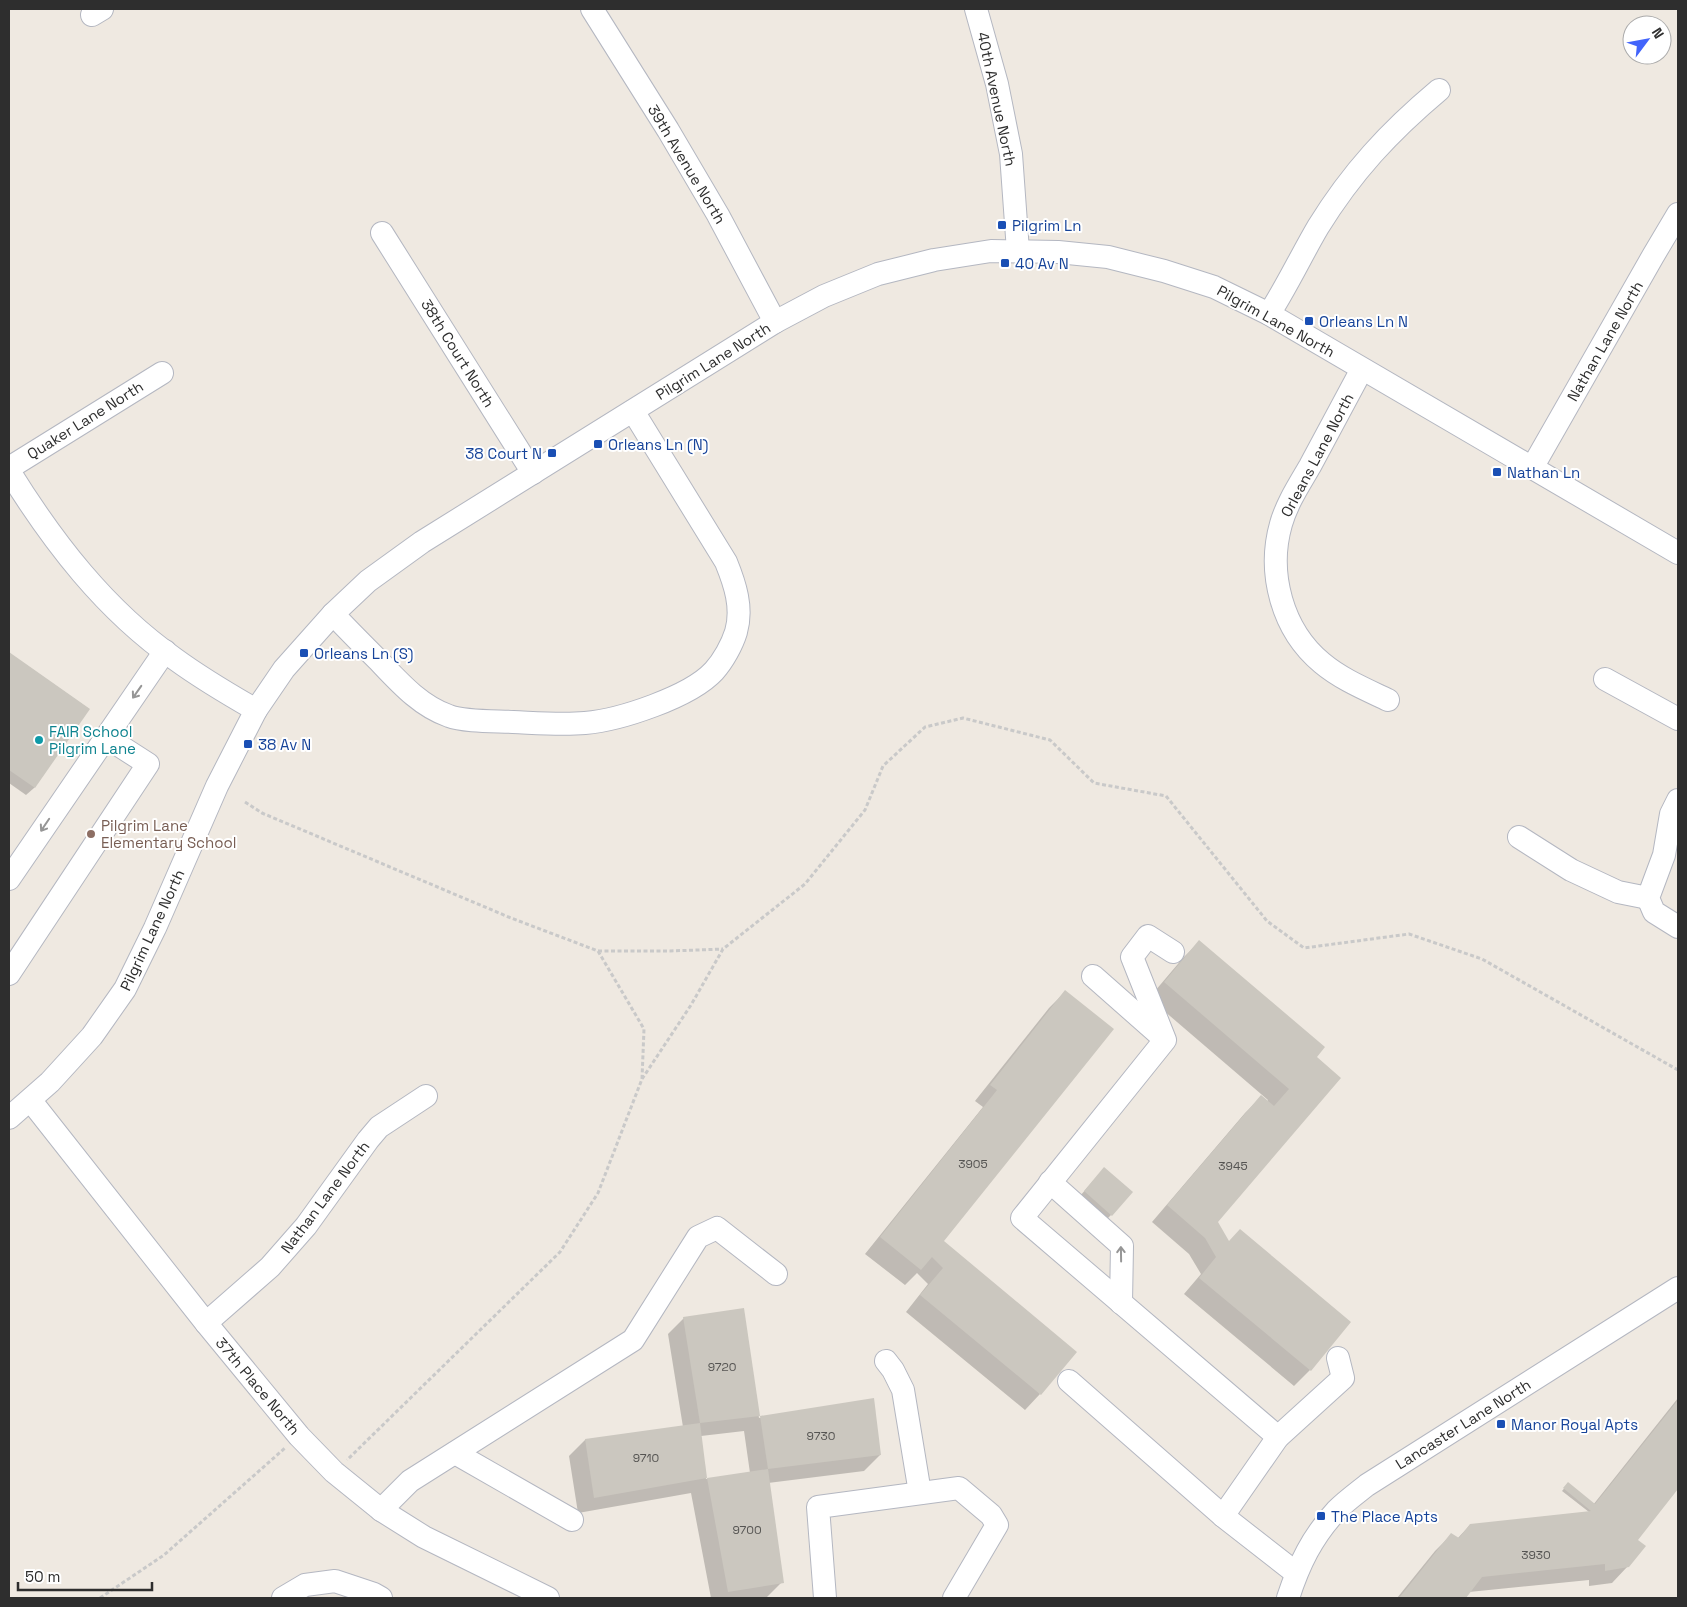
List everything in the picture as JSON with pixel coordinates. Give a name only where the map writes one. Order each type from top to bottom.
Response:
[{"type":"street","name":"39th Avenue North","points":[[592,9],[713,206],[775,322]]},
{"type":"street","name":"40th Avenue North","points":[[976,9],[997,84],[1011,154],[1018,250]]},
{"type":"street","points":[[1269,314],[1318,228],[1343,190],[1372,152],[1404,119],[1439,90]]},
{"type":"street","name":"Nathan Lane North","points":[[1532,468],[1678,214]]},
{"type":"street","name":"38th Court North","points":[[382,233],[533,473]]},
{"type":"street","name":"Pilgrim Lane North","points":[[9,1118],[31,1101],[92,1036],[125,989],[155,928],[217,786],[256,710],[284,669],[333,614],[368,581],[422,542],[775,322],[824,296],[878,274],[934,260],[992,251],[1018,250],[1108,257],[1164,270],[1214,286],[1269,314],[1678,552]]},
{"type":"street","name":"Orleans Lane North","points":[[1362,369],[1293,496],[1281,524],[1276,554],[1278,585],[1285,614],[1300,639],[1321,662],[1345,679],[1388,700]]},
{"type":"street","name":"Quaker Lane North","points":[[9,470],[162,373]]},
{"type":"street","points":[[333,614],[404,687],[426,705],[450,717],[548,724],[587,723],[624,716],[660,704],[694,686],[714,672],[727,652],[736,631],[739,607],[735,585],[726,562],[633,411]]},
{"type":"street","points":[[9,470],[53,537],[89,583],[130,622],[165,651],[222,690],[256,710]]},
{"type":"street","points":[[9,879],[165,651]]},
{"type":"street","points":[[1605,679],[1678,719]]},
{"type":"street","points":[[9,974],[148,764],[106,736]]},
{"type":"street","points":[[1676,811],[1664,855],[1648,898],[1654,912],[1678,927]]},
{"type":"street","points":[[1519,837],[1571,870],[1618,892],[1648,898]]},
{"type":"street","points":[[1165,1040],[1132,957],[1148,936],[1173,952]]},
{"type":"street","points":[[1093,976],[1165,1040]]},
{"type":"street","points":[[1165,1040],[1022,1218],[1278,1437]]},
{"type":"street","name":"Nathan Lane North","points":[[206,1323],[270,1267],[306,1226],[379,1127],[426,1096]]},
{"type":"street","name":"37th Place North","points":[[31,1101],[206,1323],[299,1436],[334,1472],[381,1510],[424,1537],[548,1598]]},
{"type":"street","points":[[1050,1182],[1122,1246],[1121,1303]]},
{"type":"street","points":[[381,1510],[410,1481],[633,1340],[698,1238],[717,1228],[776,1274]]},
{"type":"street","name":"Lancaster Lane North","points":[[1288,1598],[1296,1573],[1314,1537],[1338,1509],[1367,1485],[1678,1288]]},
{"type":"street","points":[[1223,1516],[1278,1437],[1343,1378],[1338,1358]]},
{"type":"street","points":[[886,1361],[903,1390],[920,1493]]},
{"type":"street","points":[[1069,1382],[1223,1516],[1296,1573]]},
{"type":"street","points":[[455,1453],[572,1520]]},
{"type":"street","points":[[825,1598],[818,1507],[959,1488],[991,1515],[997,1525],[954,1598]]},
{"type":"street","points":[[283,1598],[305,1585],[335,1581],[381,1598]]},
{"type":"path","points":[[334,1472],[560,1252],[598,1193],[642,1079],[691,1005],[723,948],[805,884],[865,810],[883,766],[925,728],[963,718],[1050,740],[1094,783],[1166,796],[1267,921],[1304,948],[1408,934],[1482,959],[1678,1070]]},
{"type":"path","points":[[244,802],[262,813],[474,903],[598,951],[670,951],[723,948]]},
{"type":"path","points":[[598,951],[644,1028],[642,1079]]},
{"type":"path","points":[[100,1598],[164,1555],[299,1436]]},
{"type":"building","name":"FAIR School Pilgrim Lane","points":[[9,652],[90,709],[35,788],[9,770]]},
{"type":"building","points":[[1199,940],[1325,1047],[1317,1057],[1341,1078],[1218,1222],[1229,1241],[1240,1229],[1351,1322],[1311,1371],[1199,1278],[1216,1257],[1205,1238],[1167,1205],[1261,1095],[1274,1106],[1289,1089],[1164,982]]},
{"type":"building","points":[[1065,990],[1114,1029],[944,1241],[1077,1352],[1041,1395],[920,1295],[943,1268],[932,1257],[921,1270],[880,1237],[997,1090],[990,1085]]},
{"type":"building","points":[[1104,1167],[1133,1192],[1112,1216],[1084,1191]]},
{"type":"building","points":[[744,1308],[760,1416],[700,1423],[683,1317]]},
{"type":"building","points":[[874,1398],[881,1455],[768,1469],[760,1416]]},
{"type":"building","points":[[1678,1400],[1678,1489],[1638,1540],[1646,1546],[1629,1567],[1605,1571],[1605,1564],[1482,1577],[1466,1598],[1399,1598],[1451,1533],[1459,1538],[1470,1524],[1591,1511],[1563,1488],[1568,1482],[1595,1504]]},
{"type":"building","points":[[700,1423],[707,1478],[594,1498],[585,1439]]},
{"type":"building","points":[[768,1469],[784,1583],[728,1592],[707,1478]]},
{"type":"place","name":"Pilgrim Ln","points":[[1002,225]]},
{"type":"place","name":"40 Av N","points":[[1005,263]]},
{"type":"place","name":"Orleans Ln N","points":[[1309,321]]},
{"type":"place","name":"Orleans Ln (N)","points":[[598,444]]},
{"type":"place","name":"38 Court N","points":[[552,453]]},
{"type":"place","name":"Nathan Ln","points":[[1497,472]]},
{"type":"place","name":"Orleans Ln (S)","points":[[304,653]]},
{"type":"place","name":"FAIR School Pilgrim Lane","points":[[39,740]]},
{"type":"place","name":"38 Av N","points":[[248,744]]},
{"type":"place","name":"Pilgrim Lane Elementary School","points":[[91,834]]},
{"type":"place","name":"Manor Royal Apts","points":[[1501,1424]]},
{"type":"place","name":"The Place Apts","points":[[1321,1516]]}]
